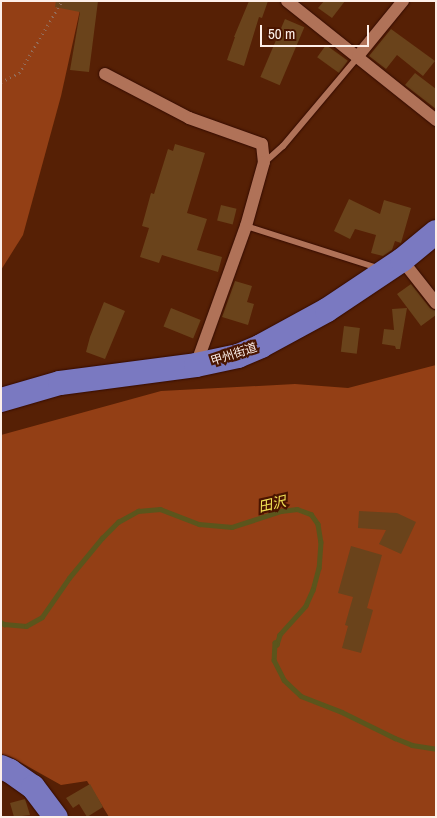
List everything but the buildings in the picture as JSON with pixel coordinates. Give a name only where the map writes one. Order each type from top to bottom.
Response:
[{"type":"highway","name":"甲州街道","points":[[1,400],[60,384],[118,374],[196,365],[238,356],[262,346],[327,310],[394,265],[436,232]]},
{"type":"highway","points":[[1,767],[33,787],[56,817]]},
{"type":"street","points":[[287,1],[436,120]]},
{"type":"street","points":[[358,56],[403,1]]},
{"type":"street","points":[[105,74],[189,118],[262,144],[264,162],[246,226],[196,365]]},
{"type":"street","points":[[394,265],[436,302]]},
{"type":"lane","points":[[264,162],[283,146],[358,56]]},
{"type":"lane","points":[[246,226],[394,265]]},
{"type":"path","points":[[1,82],[19,73],[62,1]]},
{"type":"shaded area","points":[[1,1],[82,1],[61,96],[23,235],[1,270]]},
{"type":"shaded area","points":[[436,365],[436,817],[109,817],[87,781],[61,785],[11,757],[1,754],[1,435],[161,391],[295,384],[348,388]]},
{"type":"waterway","name":"田沢","points":[[1,622],[4,624],[26,626],[42,617],[69,578],[102,538],[118,522],[138,511],[160,509],[199,524],[232,527],[281,511],[297,509],[311,514],[318,524],[321,542],[319,568],[306,606],[280,635],[277,645],[275,643],[274,660],[284,680],[301,696],[342,712],[412,745],[436,749]]}]
